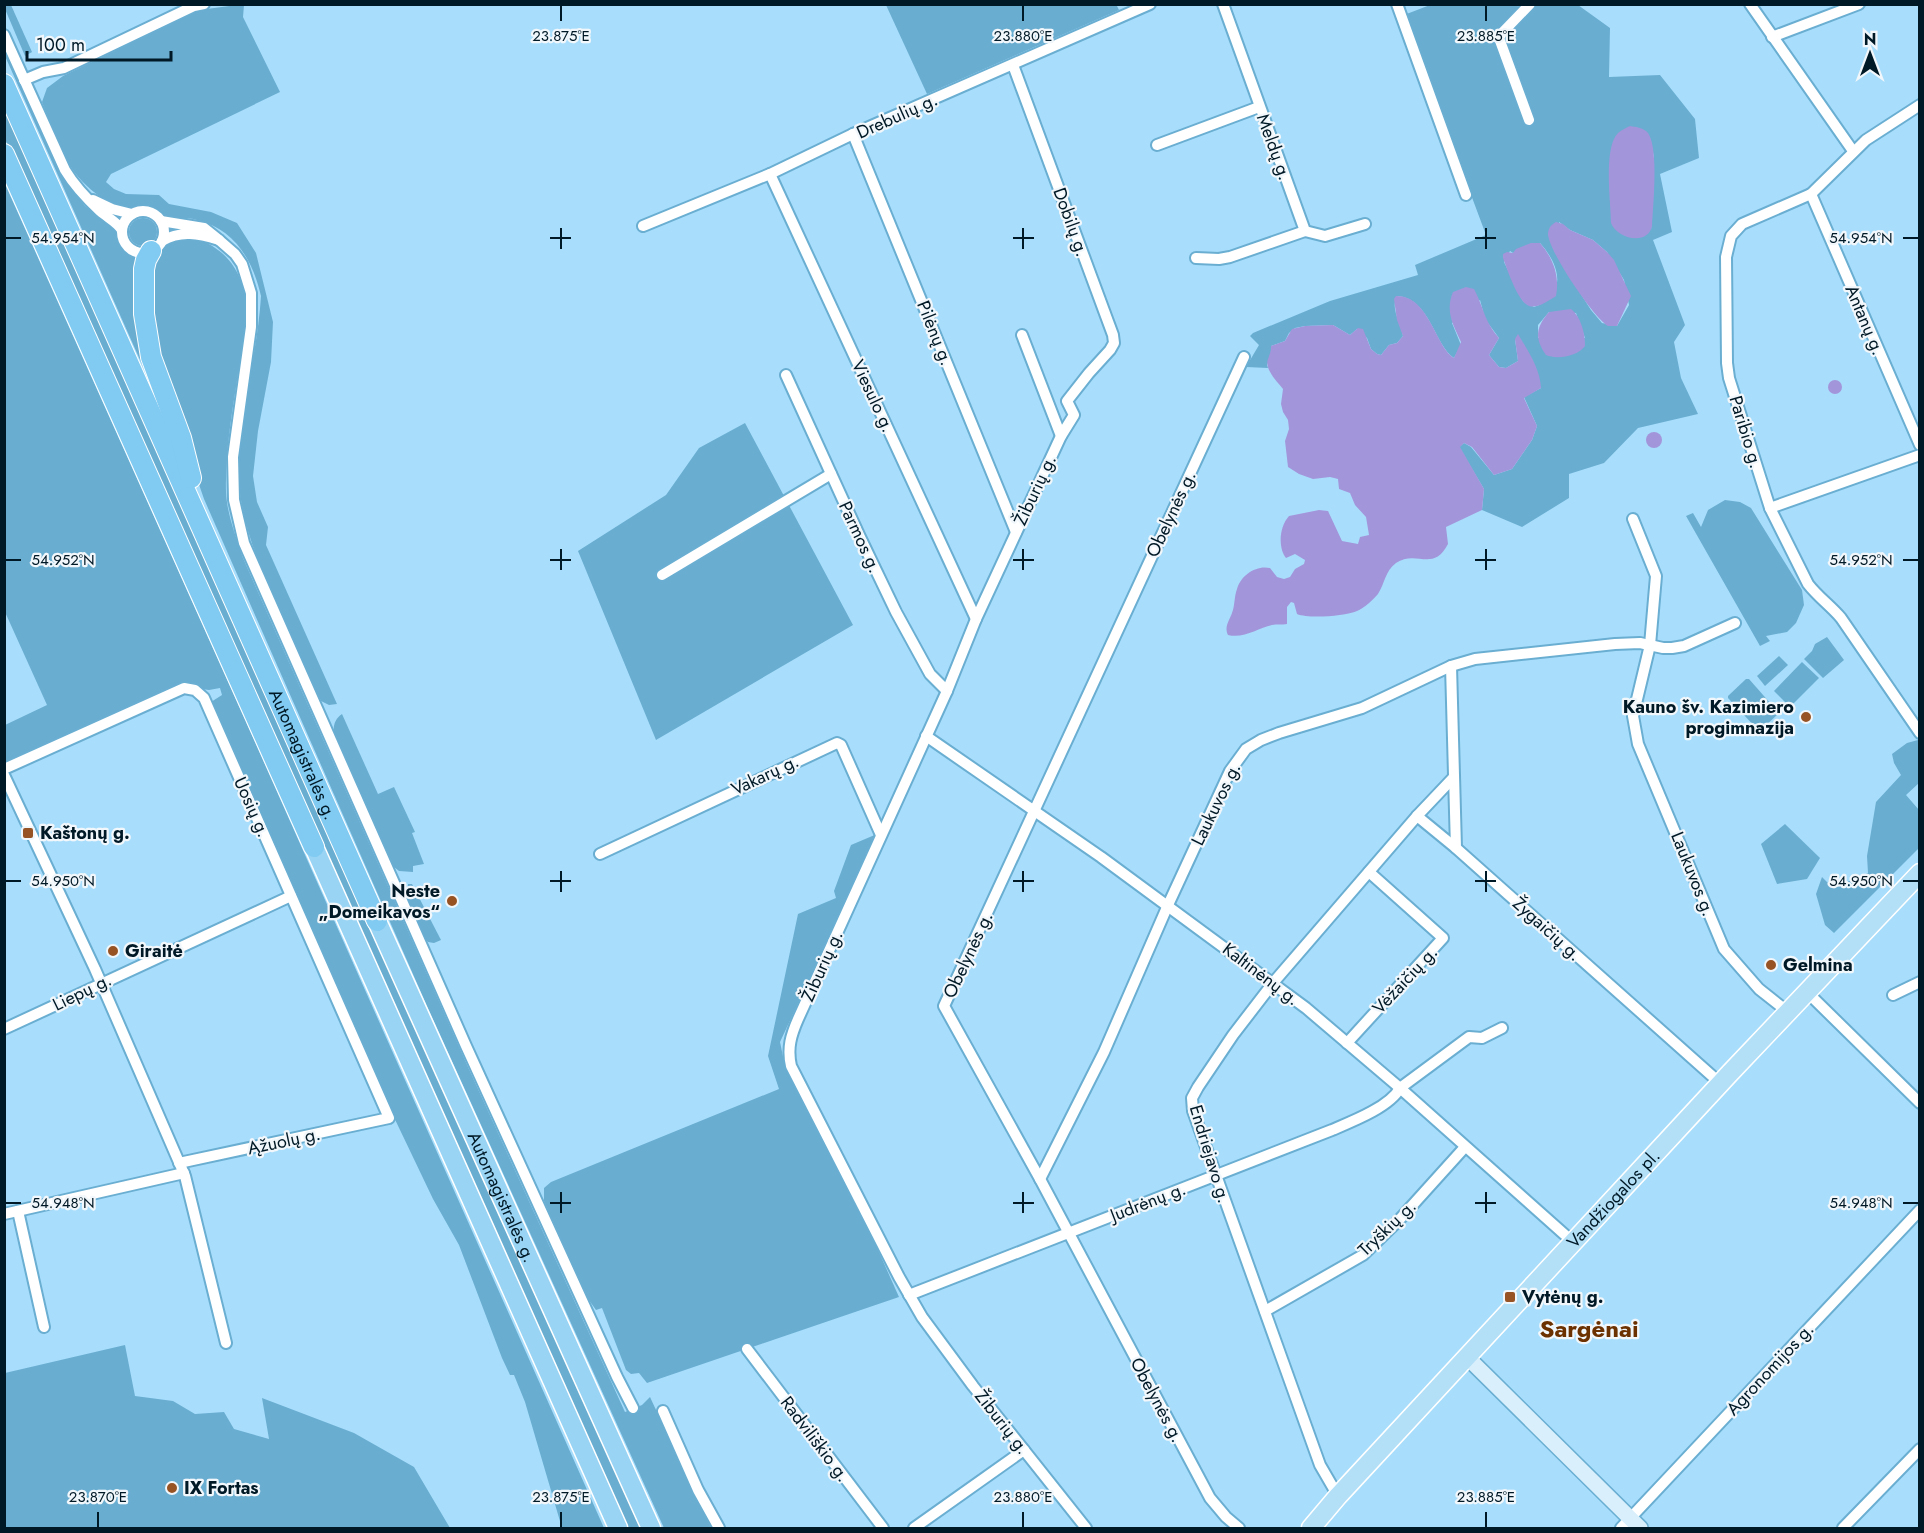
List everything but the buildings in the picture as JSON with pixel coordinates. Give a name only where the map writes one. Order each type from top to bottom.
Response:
[{"type":"highway","name":"Automagistralės g.","points":[[4,84],[377,921],[651,1528]]},
{"type":"highway","name":"Automagistralės g.","points":[[4,154],[578,1434],[618,1528]]},
{"type":"highway","points":[[156,246],[146,260],[144,269],[144,314],[151,357],[181,438],[193,483],[301,733],[304,754]]},
{"type":"main road","name":"Vandžiogalos pl.","points":[[1311,1528],[1720,1083],[1920,873]]},
{"type":"main road","points":[[1467,1357],[1630,1525]]},
{"type":"street","points":[[24,80],[43,72],[64,68],[194,6],[204,4]]},
{"type":"street","name":"Drebulių g.","points":[[644,226],[770,174],[854,134],[1150,4]]},
{"type":"street","name":"Meldų g.","points":[[1222,4],[1305,231]]},
{"type":"street","points":[[1397,4],[1466,195]]},
{"type":"street","points":[[1529,120],[1499,39],[1530,4]]},
{"type":"street","points":[[1750,4],[1853,151]]},
{"type":"street","points":[[1772,37],[1860,4]]},
{"type":"street","points":[[4,35],[72,182],[94,206],[122,230]]},
{"type":"street","name":"Dobilų g.","points":[[1013,65],[1113,335],[1114,343],[1110,350],[1089,373]]},
{"type":"street","name":"Paribio g.","points":[[1920,105],[1881,129],[1853,151],[1811,194],[1742,224],[1731,236],[1726,257],[1727,363],[1770,508],[1808,584],[1815,594],[1841,618],[1920,733]]},
{"type":"street","points":[[1157,145],[1259,107]]},
{"type":"street","name":"Pilėnų g.","points":[[854,134],[1016,532]]},
{"type":"street","name":"Viesulo g.","points":[[770,174],[976,620]]},
{"type":"street","name":"Antanų g.","points":[[1811,194],[1920,445]]},
{"type":"street","points":[[85,195],[112,209],[132,214],[151,212],[161,221],[164,230],[156,246]]},
{"type":"street","points":[[132,214],[124,222],[122,230],[124,241],[133,250],[145,253],[171,235],[189,234],[219,240]]},
{"type":"street","points":[[161,221],[204,228],[235,254],[243,264],[251,293],[251,327],[233,467],[234,500],[244,543],[466,1046],[633,1408]]},
{"type":"street","points":[[1196,258],[1230,257],[1305,231],[1324,236],[1365,224]]},
{"type":"street","points":[[1022,335],[1061,436]]},
{"type":"street","name":"Obelynės g.","points":[[1239,1528],[1210,1498],[1040,1179],[944,1006],[1244,357]]},
{"type":"street","name":"Žiburių g.","points":[[1086,1528],[936,1337],[909,1295],[791,1066],[788,1054],[789,1041],[798,1019],[976,620],[1061,436],[1074,415],[1067,400],[1089,373]]},
{"type":"street","name":"Parmos g.","points":[[786,375],[902,622],[930,674],[946,691]]},
{"type":"street","points":[[1770,508],[1920,455]]},
{"type":"street","points":[[662,575],[831,474]]},
{"type":"street","name":"Laukuvos g.","points":[[1633,519],[1656,576],[1650,645],[1633,716],[1641,754],[1724,949],[1759,989],[1788,1012]]},
{"type":"street","name":"Laukuvos g.","points":[[1040,1179],[1104,1052],[1230,771],[1246,749],[1279,733],[1362,708],[1451,666],[1475,659],[1612,644],[1640,643],[1664,648],[1684,645],[1735,622]]},
{"type":"street","points":[[1451,666],[1456,848]]},
{"type":"street","name":"Uosių g.","points":[[4,769],[184,688],[195,690],[204,698],[389,1118]]},
{"type":"street","name":"Kaltinėnų g.","points":[[926,736],[1168,905],[1273,983],[1400,1088],[1573,1242]]},
{"type":"street","name":"Vakarų g.","points":[[600,854],[837,743],[841,745],[881,835]]},
{"type":"street","points":[[4,775],[40,847],[181,1168],[226,1343]]},
{"type":"street","name":"Endriejavo g.","points":[[1338,1496],[1320,1465],[1215,1176],[1193,1111],[1192,1098],[1233,1035],[1273,983],[1454,777]]},
{"type":"street","name":"Žygaičių g.","points":[[1418,816],[1720,1083]]},
{"type":"street","name":"Vėžaičių g.","points":[[1347,1043],[1443,938],[1369,872]]},
{"type":"street","name":"Liepų g.","points":[[4,1029],[291,896]]},
{"type":"street","points":[[1893,995],[1920,982]]},
{"type":"street","points":[[1807,992],[1920,1103]]},
{"type":"street","name":"Judrėnų g.","points":[[909,1295],[1356,1119],[1387,1101],[1400,1088],[1469,1037],[1482,1038],[1502,1028]]},
{"type":"street","name":"Ąžuolų g.","points":[[4,1214],[181,1168],[389,1118]]},
{"type":"street","name":"Tryškių g.","points":[[1265,1311],[1363,1255],[1400,1219],[1465,1147]]},
{"type":"street","points":[[18,1210],[44,1327]]},
{"type":"street","name":"Agronomijos g.","points":[[1630,1525],[1920,1210]]},
{"type":"street","name":"Radviliškio g.","points":[[747,1348],[883,1528]]},
{"type":"street","points":[[663,1411],[698,1490],[719,1528]]},
{"type":"street","points":[[1843,1528],[1920,1449]]},
{"type":"street","points":[[914,1528],[1024,1450]]},
{"type":"shaded area","points":[[1116,4],[1119,10],[927,94],[886,5]]},
{"type":"shaded area","points":[[4,5],[11,5],[32,52],[25,56],[5,9]]},
{"type":"shaded area","points":[[244,5],[243,17],[280,92],[111,174],[106,182],[114,189],[126,194],[159,195],[169,204],[211,212],[237,223],[256,253],[273,322],[271,362],[258,431],[253,476],[257,502],[268,527],[266,545],[337,704],[329,705],[321,701],[256,554],[249,535],[240,494],[239,451],[261,296],[253,271],[232,239],[210,224],[194,219],[170,217],[149,207],[129,207],[111,203],[87,186],[65,158],[42,102],[47,88],[63,76],[199,10]]},
{"type":"shaded area","points":[[1430,5],[1516,5],[1526,12],[1533,5],[1578,5],[1610,28],[1609,77],[1660,75],[1695,119],[1699,158],[1660,174],[1672,232],[1653,240],[1685,325],[1674,342],[1681,378],[1698,414],[1638,428],[1604,463],[1569,474],[1569,498],[1522,527],[1482,510],[1484,489],[1459,447],[1464,443],[1471,447],[1494,475],[1512,469],[1532,440],[1537,426],[1524,397],[1541,388],[1515,339],[1518,361],[1506,368],[1499,367],[1489,355],[1499,338],[1485,319],[1480,300],[1452,323],[1461,345],[1454,358],[1447,352],[1418,305],[1398,296],[1395,310],[1403,336],[1397,343],[1389,345],[1381,355],[1371,349],[1367,338],[1357,329],[1350,335],[1333,325],[1305,326],[1295,328],[1285,341],[1271,346],[1272,352],[1268,368],[1246,367],[1259,345],[1250,336],[1253,333],[1330,301],[1418,275],[1415,265],[1486,235],[1404,15]],"holes":[[[1650,138],[1654,157],[1651,231]],[[1559,222],[1570,230],[1593,240],[1607,252],[1624,280],[1629,305],[1617,326],[1602,323],[1565,269]],[[1540,243],[1547,252],[1556,270],[1557,279],[1552,295],[1545,302],[1534,307],[1523,301],[1504,262],[1510,251],[1513,253]],[[1549,312],[1576,313],[1585,338],[1538,338],[1538,325]]]},
{"type":"shaded area","points":[[4,49],[65,180],[85,206],[115,228],[124,248],[129,253],[141,257],[176,441],[5,56]]},
{"type":"shaded area","points":[[4,100],[642,1528],[625,1528],[5,139]]},
{"type":"shaded area","points":[[1630,126],[1648,133],[1653,151],[1652,226],[1645,236],[1639,238],[1619,233],[1611,223],[1609,163],[1611,150],[1613,140],[1618,133]]},
{"type":"shaded area","points":[[5,184],[604,1528],[562,1528],[525,1402],[514,1375],[510,1375],[502,1358],[459,1245],[433,1199],[347,1019],[211,702],[222,695],[220,688],[209,690],[180,686],[7,763],[5,759],[5,725],[47,705],[5,612]]},
{"type":"shaded area","points":[[143,218],[153,222],[157,232],[153,242],[143,246],[133,242],[129,232],[133,222]]},
{"type":"shaded area","points":[[1556,222],[1593,240],[1614,260],[1631,296],[1617,326],[1608,326],[1601,320],[1582,297],[1563,267],[1548,233],[1550,226]]},
{"type":"shaded area","points":[[195,238],[211,245],[230,261],[239,275],[245,294],[245,329],[229,433],[226,477],[228,509],[243,558],[468,1067],[625,1412],[642,1405],[650,1397],[711,1528],[664,1528],[427,1006],[204,499],[159,369],[148,270],[158,250],[168,242],[173,239]]},
{"type":"shaded area","points":[[1531,243],[1540,243],[1545,249],[1552,261],[1557,281],[1556,296],[1543,304],[1532,307],[1525,303],[1517,292],[1503,258],[1503,254],[1513,253],[1516,249]]},
{"type":"shaded area","points":[[1466,287],[1474,289],[1487,320],[1499,338],[1489,355],[1499,367],[1506,368],[1518,361],[1515,339],[1518,334],[1536,367],[1541,388],[1524,398],[1537,426],[1532,440],[1512,469],[1494,475],[1472,447],[1464,443],[1460,447],[1484,489],[1482,510],[1446,527],[1448,544],[1436,557],[1403,559],[1392,566],[1378,594],[1363,608],[1344,614],[1303,616],[1297,614],[1294,603],[1291,602],[1287,607],[1287,624],[1272,625],[1240,636],[1228,635],[1227,627],[1236,592],[1246,575],[1265,567],[1270,568],[1277,577],[1284,579],[1290,577],[1295,569],[1304,564],[1305,560],[1295,554],[1286,558],[1283,554],[1282,531],[1289,516],[1319,510],[1328,511],[1342,541],[1358,544],[1360,537],[1369,535],[1366,517],[1355,505],[1350,493],[1339,489],[1338,479],[1330,477],[1313,479],[1288,467],[1285,441],[1289,429],[1288,420],[1281,404],[1283,389],[1272,375],[1267,363],[1271,346],[1285,341],[1292,329],[1333,325],[1350,335],[1358,328],[1363,329],[1371,349],[1381,355],[1389,345],[1397,343],[1403,336],[1397,320],[1394,299],[1396,296],[1407,298],[1424,312],[1447,352],[1454,358],[1461,342],[1451,318],[1451,299],[1453,292]]},
{"type":"shaded area","points":[[1571,309],[1582,326],[1585,346],[1578,352],[1567,356],[1546,355],[1538,338],[1541,323],[1549,312]]},
{"type":"shaded area","points":[[1835,380],[1840,382],[1842,387],[1840,392],[1835,394],[1830,392],[1828,387],[1830,382]]},
{"type":"shaded area","points":[[745,423],[853,625],[656,740],[578,551],[666,495],[699,448]]},
{"type":"shaded area","points":[[1654,432],[1660,434],[1662,440],[1660,446],[1654,448],[1648,446],[1646,440],[1648,434]]},
{"type":"shaded area","points":[[1725,500],[1740,502],[1751,508],[1802,590],[1804,605],[1796,623],[1787,632],[1766,636],[1770,641],[1760,646],[1686,516],[1693,513],[1701,527],[1708,510]]},
{"type":"shaded area","points":[[1827,637],[1844,660],[1823,678],[1804,659],[1815,644]]},
{"type":"shaded area","points":[[1779,656],[1788,665],[1765,686],[1757,676]]},
{"type":"shaded area","points":[[1802,662],[1819,678],[1790,707],[1774,691]]},
{"type":"shaded area","points":[[1746,679],[1749,679],[1778,712],[1761,730],[1758,730],[1728,698]]},
{"type":"shaded area","points":[[342,714],[378,794],[394,787],[415,832],[412,833],[424,864],[413,866],[413,872],[399,871],[394,867],[334,733],[335,722]]},
{"type":"shaded area","points":[[1918,740],[1919,783],[1906,795],[1919,810],[1919,848],[1834,933],[1825,925],[1816,894],[1822,877],[1833,888],[1868,873],[1867,856],[1876,802],[1901,775],[1892,754],[1907,743]]},
{"type":"shaded area","points":[[1785,824],[1820,858],[1807,879],[1777,884],[1761,844]]},
{"type":"shaded area","points":[[877,834],[780,1042],[785,1066],[878,1250],[899,1297],[647,1383],[639,1373],[631,1374],[626,1370],[602,1308],[596,1310],[586,1296],[544,1201],[544,1188],[551,1182],[779,1089],[768,1056],[798,914],[836,898],[834,891],[851,845]]},
{"type":"shaded area","points":[[408,884],[412,884],[441,940],[434,943],[428,942],[423,937],[407,898]]},
{"type":"shaded area","points":[[125,1345],[135,1396],[173,1401],[195,1414],[224,1412],[234,1429],[269,1439],[262,1398],[354,1433],[414,1467],[450,1528],[5,1528],[5,1373]]},
{"type":"place","name":"Kauno šv. Kazimiero progimnazija","points":[[1806,717]]},
{"type":"place","name":"Kaštonų g.","points":[[28,833]]},
{"type":"place","name":"Neste „Domeikavos“","points":[[452,901]]},
{"type":"place","name":"Giraitė","points":[[113,951]]},
{"type":"place","name":"Gelmina","points":[[1771,965]]},
{"type":"place","name":"Vytėnų g.","points":[[1510,1297]]},
{"type":"place","name":"IX Fortas","points":[[172,1488]]},
{"type":"district","name":"Sargėnai","points":[[1589,1328]]}]
